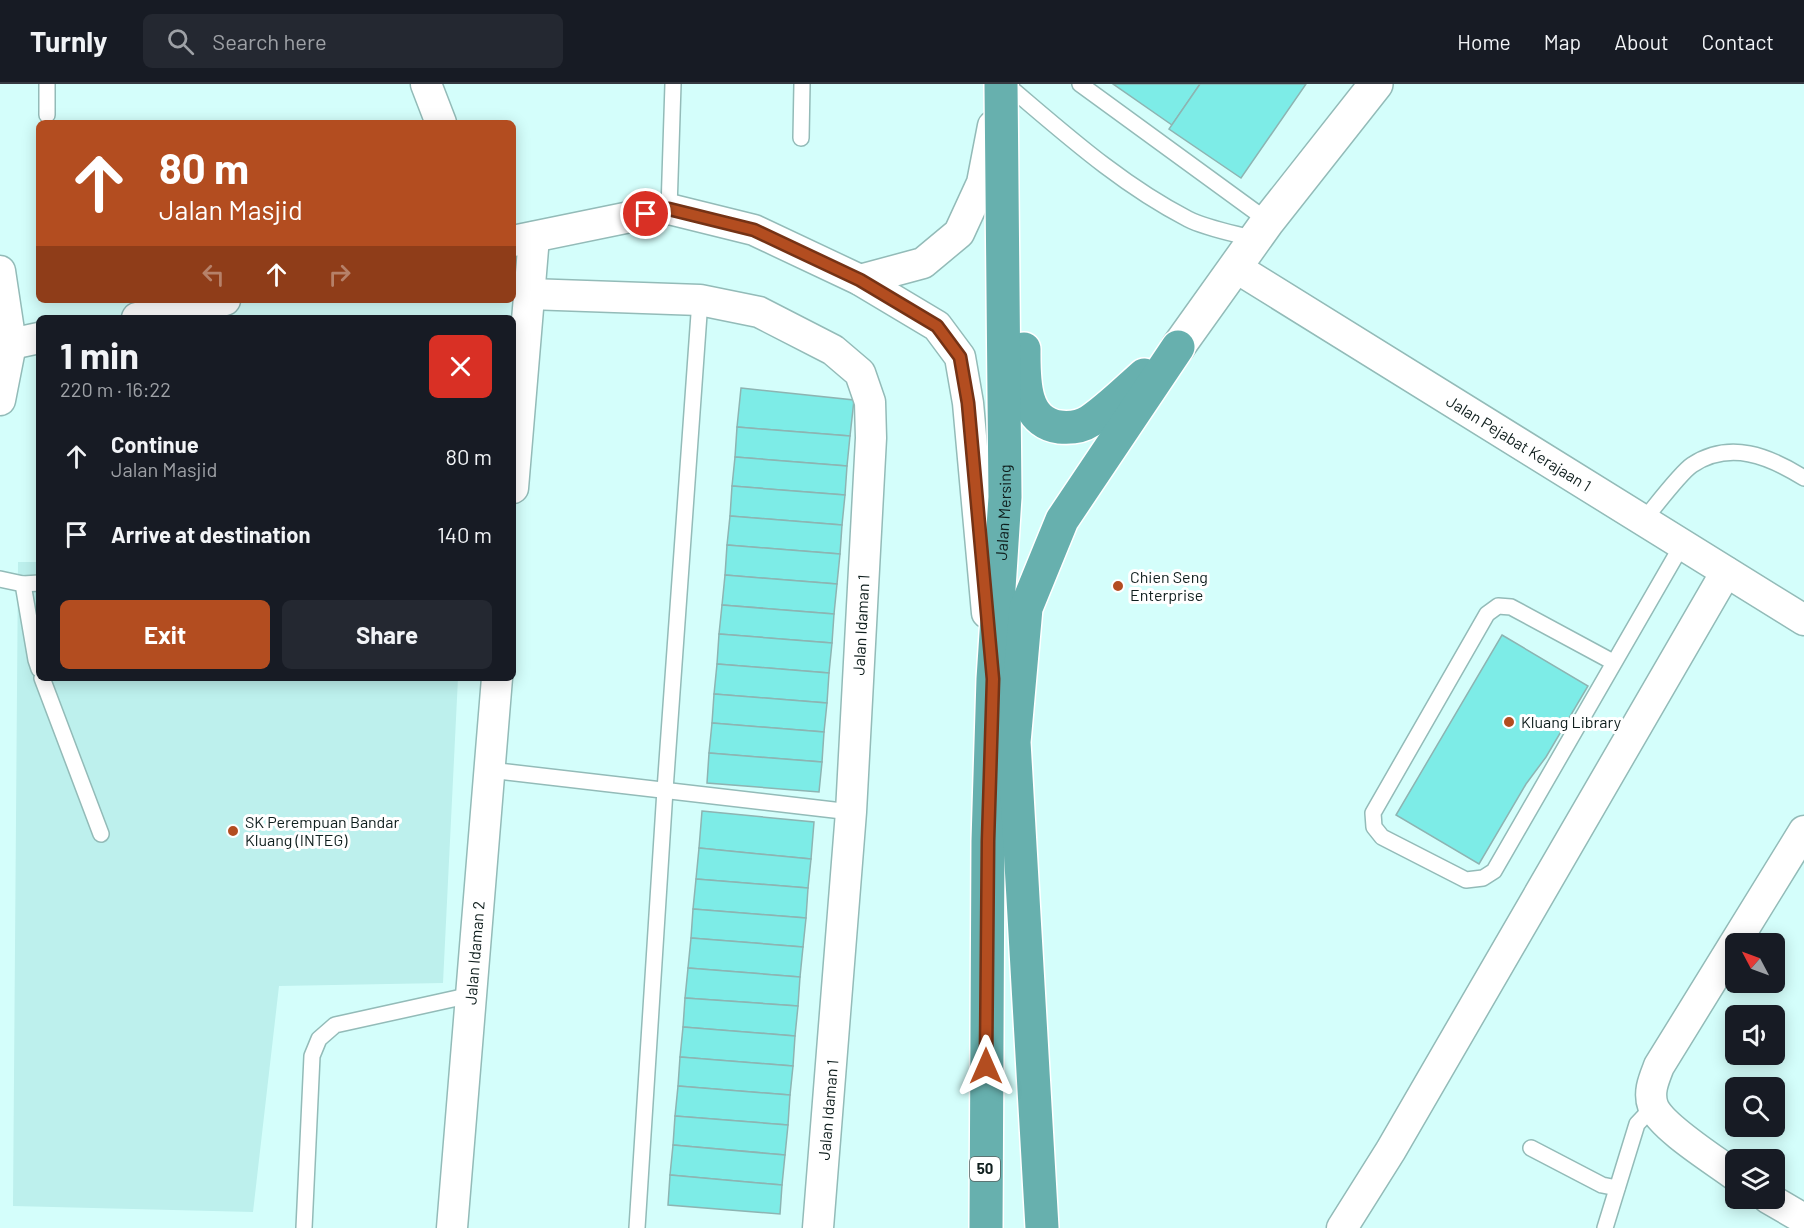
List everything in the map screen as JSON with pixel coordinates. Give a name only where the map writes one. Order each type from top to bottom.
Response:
[{"type":"highway","name":"Jalan Mersing","points":[[986,1228],[988,841],[993,679],[1005,497],[1000,84]]},
{"type":"highway","points":[[1002,132],[1020,179],[1024,379],[1028,401],[1039,418],[1054,426],[1069,428],[1089,422],[1178,347]]},
{"type":"highway","points":[[1042,1228],[1014,742],[1026,608],[1062,520],[1178,347]]},
{"type":"main road","points":[[1178,347],[1261,230],[1376,84]]},
{"type":"street","points":[[426,84],[440,120]]},
{"type":"street","points":[[860,280],[923,263],[959,233],[982,183],[1000,84]]},
{"type":"street","points":[[516,452],[529,294],[523,239],[669,209],[754,230],[860,280],[937,326],[960,357],[968,403],[993,679]]},
{"type":"street","name":"Jalan Pejabat Kerajaan 1","points":[[1235,267],[1804,620]]},
{"type":"street","points":[[0,271],[25,341],[0,400]]},
{"type":"street","name":"Jalan Idaman 1","points":[[529,294],[700,300],[759,312],[833,350],[860,373],[870,402],[871,438],[851,812],[818,1228]]},
{"type":"street","points":[[151,315],[210,303]]},
{"type":"street","points":[[1342,1228],[1391,1150],[1726,572]]},
{"type":"street","name":"Jalan Idaman 2","points":[[452,1228],[497,681]]},
{"type":"street","points":[[1725,1168],[1666,1124],[1653,1107],[1651,1085],[1659,1066],[1804,831]]},
{"type":"street","points":[[1785,1208],[1804,1219]]},
{"type":"lane","points":[[47,84],[47,115]]},
{"type":"lane","points":[[669,209],[673,84]]},
{"type":"lane","points":[[801,138],[802,84]]},
{"type":"lane","points":[[1006,84],[1103,166],[1190,220],[1261,230]]},
{"type":"lane","points":[[1080,84],[1261,230]]},
{"type":"lane","points":[[638,1228],[664,790],[700,300]]},
{"type":"lane","points":[[1643,521],[1690,466],[1714,455],[1748,453],[1779,462],[1804,478]]},
{"type":"lane","points":[[1613,662],[1511,607],[1498,606],[1487,614],[1373,813],[1374,827],[1382,837],[1466,880],[1483,878],[1494,871],[1682,545]]},
{"type":"lane","points":[[0,579],[23,584],[36,583]]},
{"type":"lane","points":[[23,584],[36,660]]},
{"type":"lane","points":[[43,681],[100,834]]},
{"type":"lane","points":[[490,770],[851,812]]},
{"type":"lane","points":[[304,1228],[312,1056],[320,1039],[335,1025],[471,995]]},
{"type":"lane","points":[[1605,1228],[1637,1124],[1653,1107]]},
{"type":"lane","points":[[1531,1148],[1602,1185],[1617,1188]]},
{"type":"shaded area","name":"SK Perempuan Bandar Kluang (INTEG)","points":[[18,562],[36,562],[36,681],[458,681],[443,983],[279,986],[253,1212],[13,1206]]},
{"type":"building","points":[[1113,84],[1200,84],[1172,125]]},
{"type":"building","points":[[1200,84],[1306,84],[1241,178],[1169,129]]},
{"type":"building","points":[[741,388],[854,400],[850,436],[737,427]]},
{"type":"building","points":[[737,427],[850,436],[847,466],[735,457]]},
{"type":"building","points":[[735,457],[847,466],[845,495],[732,486]]},
{"type":"building","points":[[732,486],[845,495],[842,525],[730,516]]},
{"type":"building","points":[[730,516],[842,525],[840,554],[727,545]]},
{"type":"building","points":[[727,545],[840,554],[837,584],[725,575]]},
{"type":"building","points":[[725,575],[837,584],[834,614],[722,605]]},
{"type":"building","points":[[722,605],[834,614],[832,643],[719,634]]},
{"type":"building","points":[[719,634],[832,643],[829,673],[717,664]]},
{"type":"building","name":"Kluang Library","points":[[1502,635],[1588,686],[1479,864],[1396,815]]},
{"type":"building","points":[[717,664],[829,673],[827,703],[714,694]]},
{"type":"building","points":[[714,694],[827,703],[824,732],[712,723]]},
{"type":"building","points":[[712,723],[824,732],[822,762],[709,753]]},
{"type":"building","points":[[709,753],[822,762],[819,792],[707,783]]},
{"type":"building","points":[[702,811],[814,822],[811,859],[699,848]]},
{"type":"building","points":[[699,848],[811,859],[808,888],[696,879]]},
{"type":"building","points":[[696,879],[808,888],[806,918],[693,909]]},
{"type":"building","points":[[693,909],[806,918],[803,947],[691,938]]},
{"type":"building","points":[[691,938],[803,947],[800,977],[688,968]]},
{"type":"building","points":[[688,968],[800,977],[798,1006],[685,998]]},
{"type":"building","points":[[685,998],[798,1006],[795,1036],[683,1027]]},
{"type":"building","points":[[683,1027],[795,1036],[793,1066],[680,1057]]},
{"type":"building","points":[[680,1057],[793,1066],[790,1095],[678,1086]]},
{"type":"building","points":[[678,1086],[790,1095],[788,1125],[675,1116]]},
{"type":"building","points":[[675,1116],[788,1125],[785,1155],[673,1145]]},
{"type":"building","points":[[673,1145],[785,1155],[782,1185],[670,1175]]},
{"type":"building","points":[[670,1175],[782,1185],[780,1214],[668,1205]]},
{"type":"place","name":"Chien Seng Enterprise","points":[[1118,586]]},
{"type":"place","name":"Kluang Library","points":[[1509,722]]},
{"type":"place","name":"SK Perempuan Bandar Kluang (INTEG)","points":[[233,831]]},
{"type":"route","points":[[646,214],[669,209],[754,230],[860,280],[937,326],[960,357],[968,403],[993,679],[988,841],[986,1066]]}]
